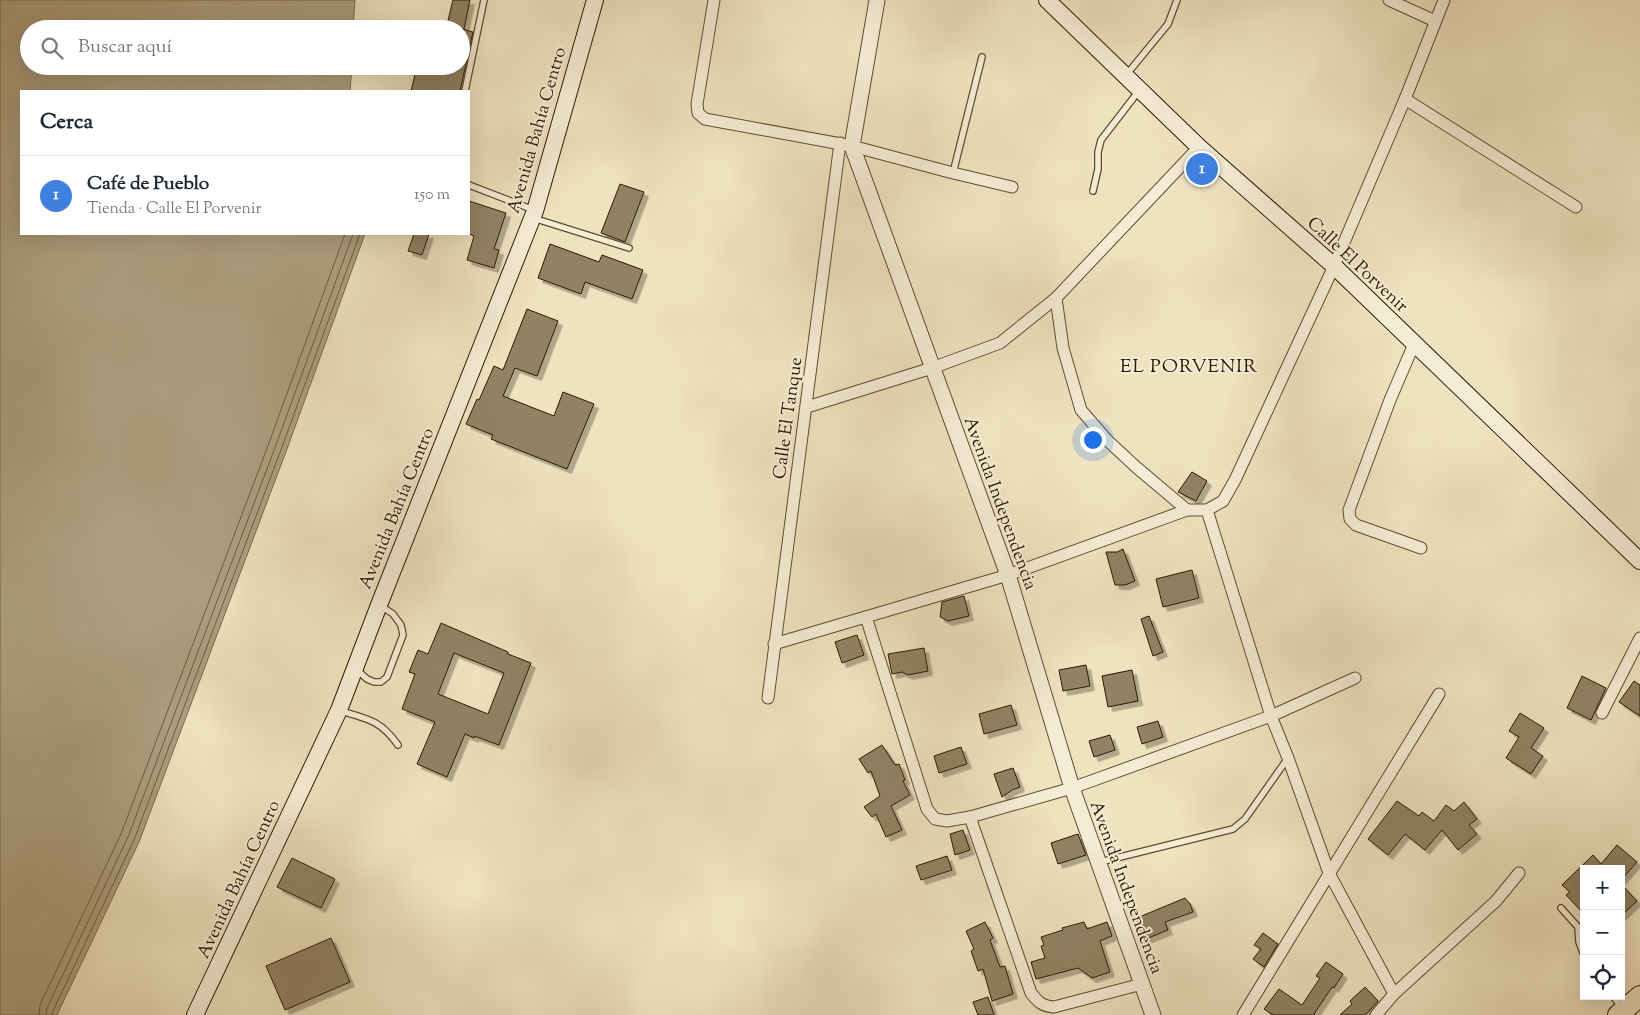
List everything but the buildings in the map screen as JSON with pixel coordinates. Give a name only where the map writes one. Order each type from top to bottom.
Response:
[{"type":"highway","points":[[1618,1007],[1640,996]]},
{"type":"main road","name":"Avenida Bahía Centro","points":[[195,1015],[339,710],[356,669],[379,605],[534,214],[595,0]]},
{"type":"main road","name":"Calle El Porvenir","points":[[1047,0],[1199,147],[1334,266],[1637,556]]},
{"type":"street","points":[[714,0],[698,104],[698,113],[705,119],[846,144],[1012,187]]},
{"type":"street","name":"Avenida Independencia","points":[[876,0],[846,144],[932,368],[1008,575],[1072,788],[1153,1015]]},
{"type":"street","points":[[1389,0],[1435,21]]},
{"type":"street","points":[[774,644],[1008,575],[1186,510],[1207,510],[1223,501],[1235,480],[1334,266],[1405,99],[1444,0]]},
{"type":"street","points":[[1405,99],[1576,207]]},
{"type":"street","name":"Calle El Tanque","points":[[768,698],[806,407],[846,144]]},
{"type":"street","points":[[806,407],[932,368],[1000,343],[1056,298],[1199,147]]},
{"type":"street","points":[[1056,298],[1063,348],[1081,410],[1107,440],[1186,510]]},
{"type":"street","points":[[1414,344],[1390,400],[1349,510],[1350,519],[1356,525],[1421,548]]},
{"type":"street","points":[[1207,510],[1271,716],[1329,873],[1394,994]]},
{"type":"street","points":[[866,617],[927,809],[935,819],[947,821],[970,817],[1072,788],[1271,716],[1355,678]]},
{"type":"street","points":[[1602,713],[1640,638]]},
{"type":"street","points":[[1243,1015],[1439,694]]},
{"type":"street","points":[[970,817],[1031,993],[1036,999],[1044,1006],[1054,1007],[1142,984]]},
{"type":"street","points":[[1376,1015],[1394,994],[1496,901],[1519,872]]},
{"type":"lane","points":[[470,67],[484,0]]},
{"type":"lane","points":[[1126,76],[1168,24],[1177,0]]},
{"type":"lane","points":[[953,173],[982,57]]},
{"type":"lane","points":[[465,90],[468,75]]},
{"type":"lane","points":[[1092,191],[1098,169],[1098,152],[1101,140],[1139,90]]},
{"type":"lane","points":[[470,185],[534,214],[629,248]]},
{"type":"lane","points":[[356,669],[367,679],[381,682],[387,677],[403,635],[401,625],[393,614],[379,605]]},
{"type":"lane","points":[[339,710],[375,722],[388,730],[398,745]]},
{"type":"lane","points":[[1098,863],[1233,829],[1245,819],[1288,758]]},
{"type":"lane","points":[[1562,908],[1578,927],[1580,942]]},
{"type":"water","points":[[0,0],[355,0],[354,20],[20,20],[20,75],[351,75],[350,90],[20,90],[20,235],[365,235],[287,449],[139,842],[57,1015],[0,1015]]},
{"type":"place","name":"Café de Pueblo","points":[[1202,169]]},
{"type":"district","name":"EL PORVENIR","points":[[1189,365]]}]
